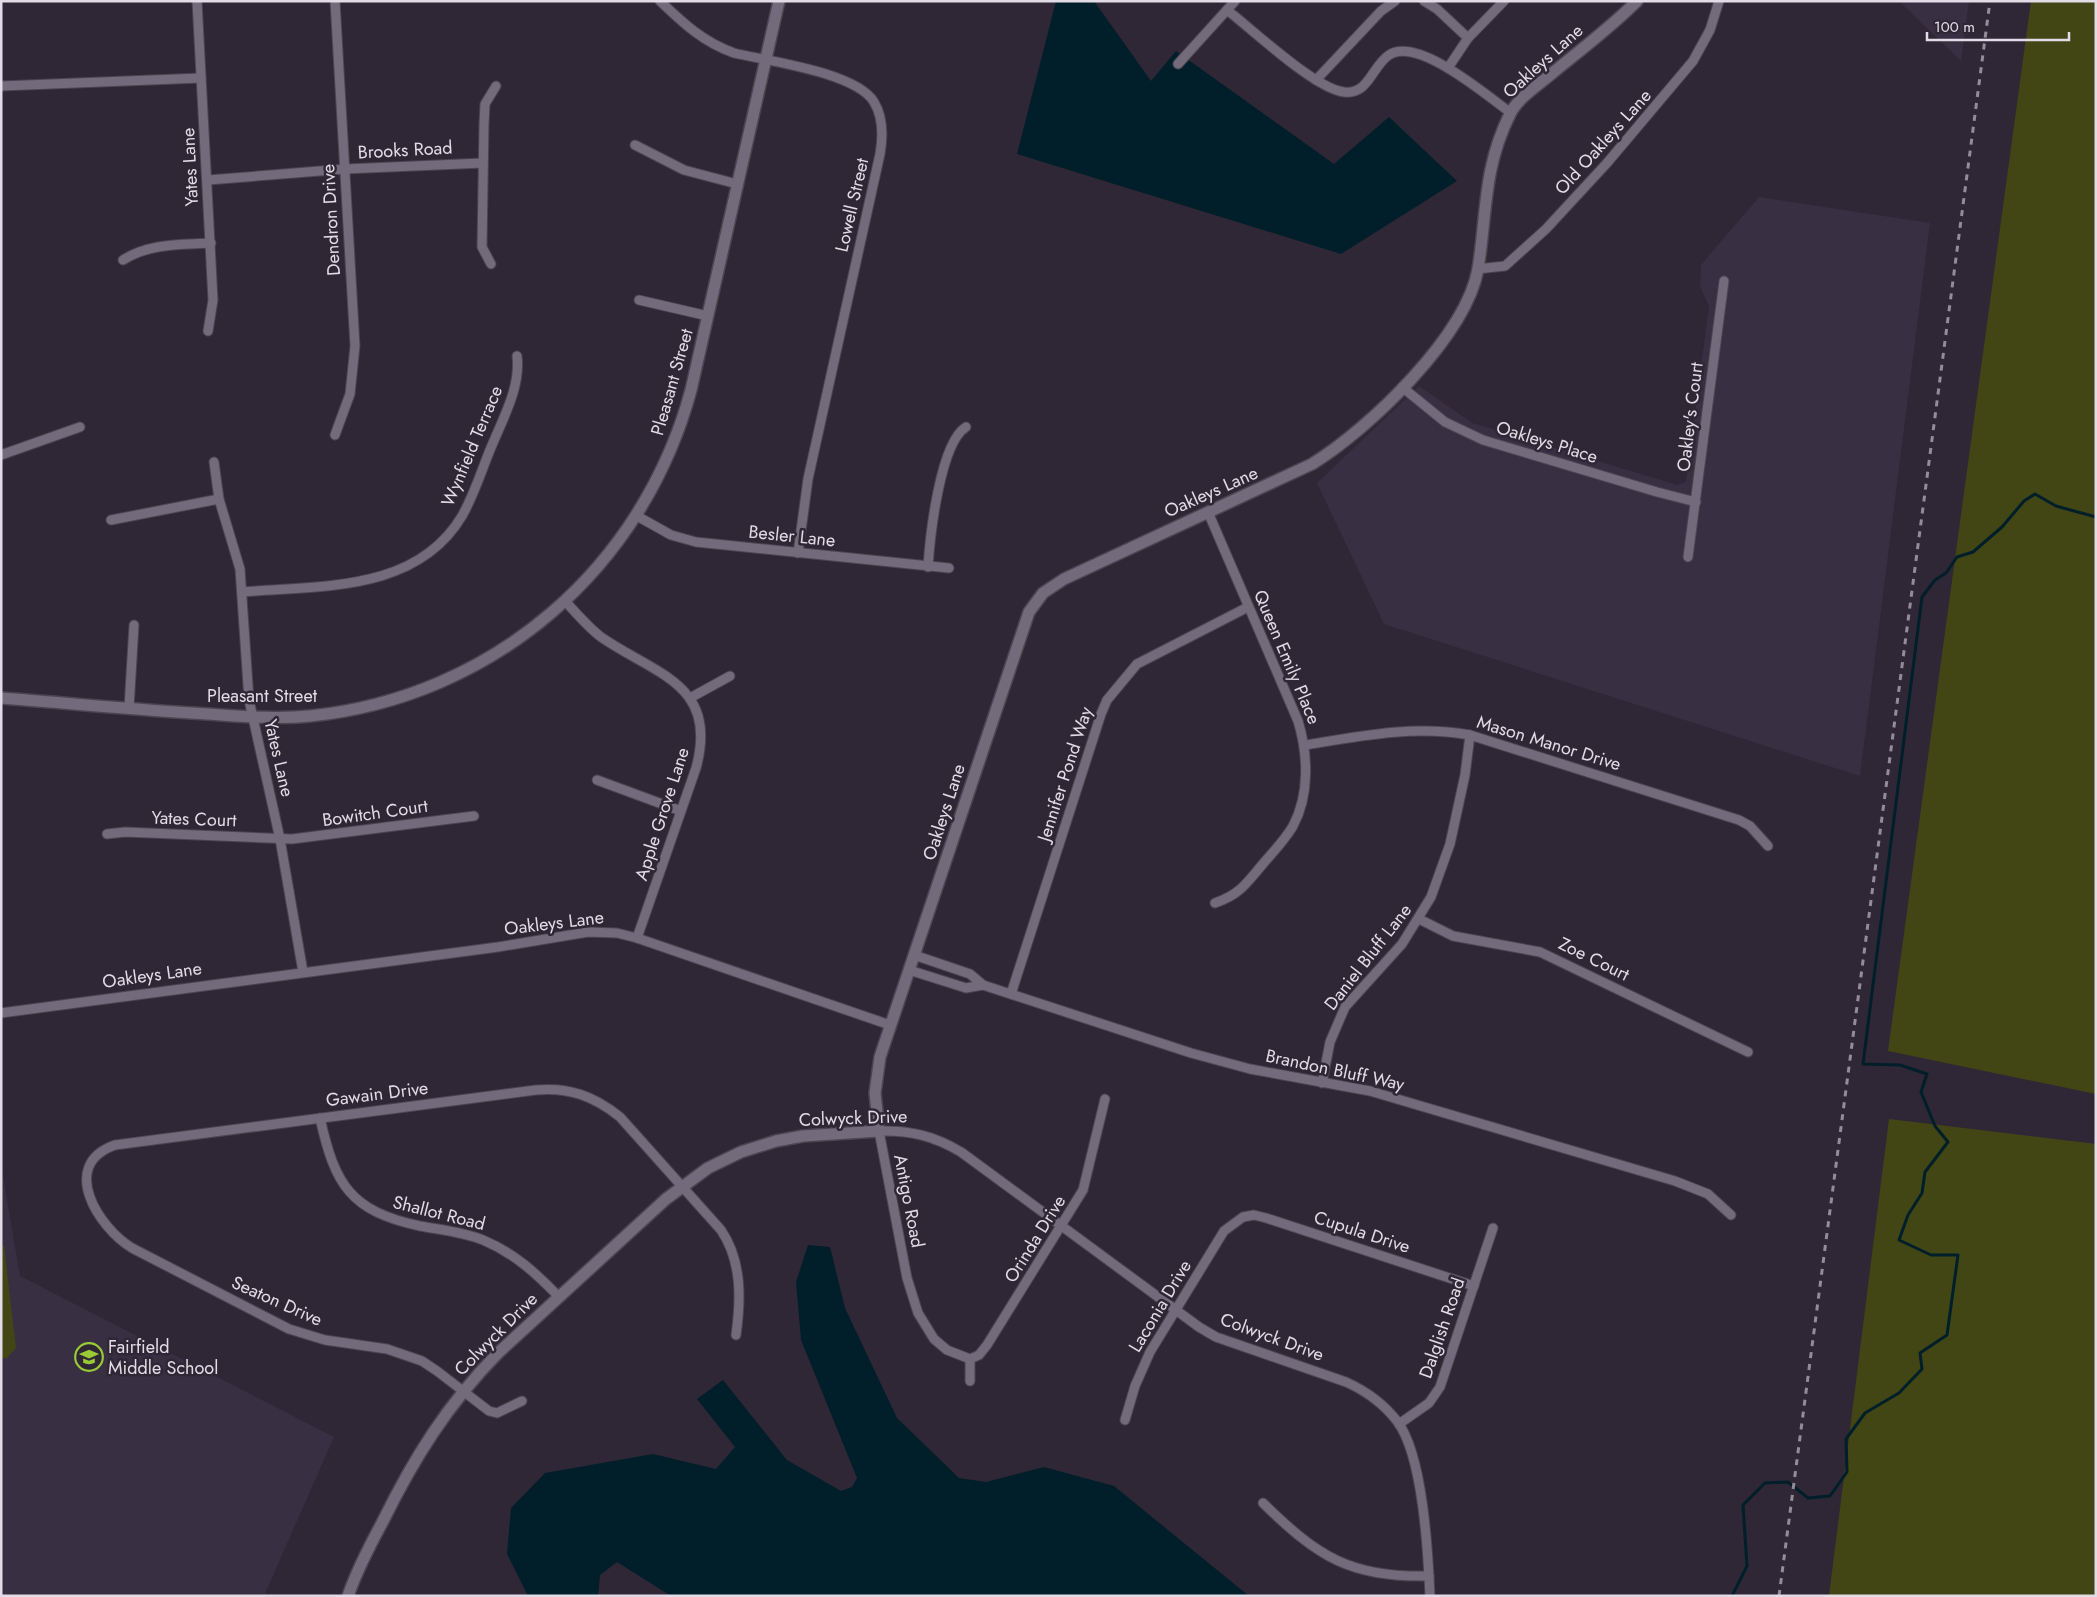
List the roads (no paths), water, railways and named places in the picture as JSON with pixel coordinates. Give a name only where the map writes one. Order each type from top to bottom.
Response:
[{"type":"street","name":"Yates Lane","points":[[197,1],[213,300],[208,331]]},
{"type":"street","name":"Dendron Drive","points":[[335,1],[354,364],[350,394],[335,435]]},
{"type":"street","name":"Lowell Street","points":[[660,1],[687,27],[717,47],[827,74],[856,86],[873,100],[880,117],[882,140],[808,479],[798,553]]},
{"type":"street","name":"Pleasant Street","points":[[1,698],[253,717],[283,717],[339,712],[404,696],[457,675],[491,657],[528,632],[566,602],[603,561],[637,516],[665,463],[681,423],[708,316],[778,1]]},
{"type":"street","points":[[1178,64],[1235,1]]},
{"type":"street","points":[[1316,80],[1381,11],[1395,1]]},
{"type":"street","points":[[1424,1],[1437,9],[1468,38]]},
{"type":"street","points":[[1448,68],[1468,38],[1504,1]]},
{"type":"street","name":"Oakleys Lane","points":[[1,1013],[498,948],[588,932],[617,933],[637,938],[890,1025],[1029,612],[1044,593],[1064,579],[1312,464],[1359,432],[1402,387],[1454,324],[1469,298],[1478,269],[1489,172],[1511,113],[1528,93],[1637,1]]},
{"type":"street","name":"Old Oakleys Lane","points":[[1478,269],[1505,266],[1546,229],[1607,163],[1693,61],[1710,30],[1720,1]]},
{"type":"street","points":[[1227,10],[1316,80],[1343,92],[1356,90],[1368,82],[1386,57],[1402,51],[1415,53],[1448,68],[1511,113]]},
{"type":"street","points":[[1,86],[201,78]]},
{"type":"street","points":[[491,264],[482,247],[483,163],[485,104],[496,86]]},
{"type":"street","points":[[635,145],[684,170],[737,184]]},
{"type":"street","name":"Brooks Road","points":[[208,180],[345,169],[483,163]]},
{"type":"street","points":[[123,260],[136,252],[154,247],[210,243]]},
{"type":"street","name":"Oakley's Court","points":[[1688,557],[1724,281]]},
{"type":"street","points":[[639,300],[708,316]]},
{"type":"street","name":"Wynfield Terrace","points":[[242,592],[374,579],[404,569],[432,550],[452,530],[470,500],[518,379],[517,356]]},
{"type":"street","name":"Oakleys Place","points":[[1402,387],[1445,422],[1484,440],[1696,502]]},
{"type":"street","points":[[1,455],[80,426]]},
{"type":"street","points":[[928,566],[935,511],[946,458],[958,433],[966,427]]},
{"type":"street","name":"Yates Lane","points":[[214,462],[219,499],[240,569],[247,675],[253,717],[280,839],[303,972]]},
{"type":"street","points":[[111,520],[219,499]]},
{"type":"street","name":"Queen Emily Place","points":[[1208,512],[1298,721],[1306,744],[1307,759],[1298,813],[1292,827],[1239,893],[1215,903]]},
{"type":"street","name":"Besler Lane","points":[[637,516],[671,535],[696,542],[949,568]]},
{"type":"street","name":"Apple Grove Lane","points":[[566,602],[600,636],[673,681],[690,698],[700,721],[701,749],[637,938]]},
{"type":"street","name":"Jennifer Pond Way","points":[[1011,994],[1107,700],[1137,664],[1248,607]]},
{"type":"street","points":[[129,708],[134,625]]},
{"type":"street","points":[[690,698],[730,676]]},
{"type":"street","name":"Mason Manor Drive","points":[[1306,744],[1374,733],[1420,730],[1447,731],[1470,735],[1740,820],[1750,826],[1768,846]]},
{"type":"street","name":"Daniel Bluff Lane","points":[[1322,1083],[1330,1042],[1345,1007],[1402,944],[1419,919],[1437,884],[1450,844],[1470,735]]},
{"type":"street","points":[[597,780],[681,810]]},
{"type":"street","name":"Bowitch Court","points":[[280,839],[308,838],[474,816]]},
{"type":"street","name":"Yates Court","points":[[107,834],[125,832],[280,839]]},
{"type":"street","name":"Zoe Court","points":[[1419,919],[1453,936],[1540,952],[1748,1052]]},
{"type":"street","name":"Brandon Bluff Way","points":[[914,955],[970,974],[983,985],[1206,1058],[1322,1083],[1370,1091],[1688,1185],[1708,1194],[1731,1215]]},
{"type":"street","name":"Brandon Bluff Way","points":[[909,970],[966,988],[983,985]]},
{"type":"street","name":"Antigo Road","points":[[890,1025],[876,1079],[875,1108],[907,1278],[918,1313],[934,1338],[946,1350],[970,1359]]},
{"type":"street","name":"Gawain Drive","points":[[94,1207],[87,1186],[87,1174],[95,1157],[108,1148],[536,1090],[565,1090],[592,1098],[620,1117],[721,1230],[731,1245],[735,1258],[739,1298],[736,1335]]},
{"type":"street","name":"Orinda Drive","points":[[970,1359],[979,1355],[987,1345],[1062,1227],[1083,1190],[1105,1099]]},
{"type":"street","name":"Shallot Road","points":[[320,1118],[333,1166],[349,1192],[368,1208],[391,1219],[459,1233],[501,1248],[532,1269],[559,1297]]},
{"type":"street","name":"Colwyck Drive","points":[[348,1596],[358,1570],[415,1459],[436,1426],[463,1392],[498,1353],[682,1187],[724,1160],[769,1143],[802,1136],[879,1131],[907,1131],[945,1143],[961,1152],[1175,1310],[1216,1337],[1330,1376],[1366,1391],[1399,1424],[1412,1457],[1426,1532],[1430,1596]]},
{"type":"street","name":"Seaton Drive","points":[[94,1207],[109,1231],[124,1243],[267,1319],[325,1340],[404,1354],[437,1370],[484,1409],[497,1413],[522,1401]]},
{"type":"street","name":"Cupula Drive","points":[[1239,1218],[1254,1215],[1266,1218],[1474,1286]]},
{"type":"street","name":"Laconia Drive","points":[[1125,1420],[1142,1368],[1224,1231],[1239,1218]]},
{"type":"street","name":"Dalglish Road","points":[[1399,1424],[1429,1403],[1440,1387],[1493,1228]]},
{"type":"street","points":[[970,1359],[970,1381]]},
{"type":"street","points":[[1262,1503],[1310,1546],[1338,1563],[1385,1576],[1429,1576]]},
{"type":"water","points":[[1056,1],[1094,1],[1151,81],[1176,51],[1334,164],[1389,117],[1457,181],[1341,254],[1017,154]]},
{"type":"water","points":[[808,1245],[830,1247],[845,1308],[897,1418],[959,1478],[986,1482],[1044,1467],[1114,1486],[1249,1596],[671,1596],[617,1562],[600,1575],[598,1596],[526,1596],[527,1594],[507,1554],[511,1508],[545,1473],[653,1454],[716,1469],[735,1447],[697,1399],[723,1380],[787,1460],[841,1491],[852,1487],[857,1478],[801,1340],[796,1282]]},
{"type":"waterway","points":[[1732,1596],[1747,1566],[1743,1505],[1765,1483],[1788,1482],[1808,1498],[1830,1496],[1847,1472],[1846,1439],[1865,1413],[1899,1393],[1922,1369],[1920,1353],[1947,1335],[1958,1255],[1931,1255],[1899,1240],[1908,1215],[1922,1193],[1925,1172],[1948,1142],[1935,1126],[1921,1092],[1927,1074],[1900,1065],[1863,1064],[1922,597],[1935,580],[1946,573],[1957,557],[1973,552],[2002,527],[2024,501],[2035,494],[2056,506],[2096,517]]},
{"type":"railway","points":[[1779,1596],[1990,1]]},
{"type":"place","name":"Fairfield Middle School","points":[[89,1357]]}]
